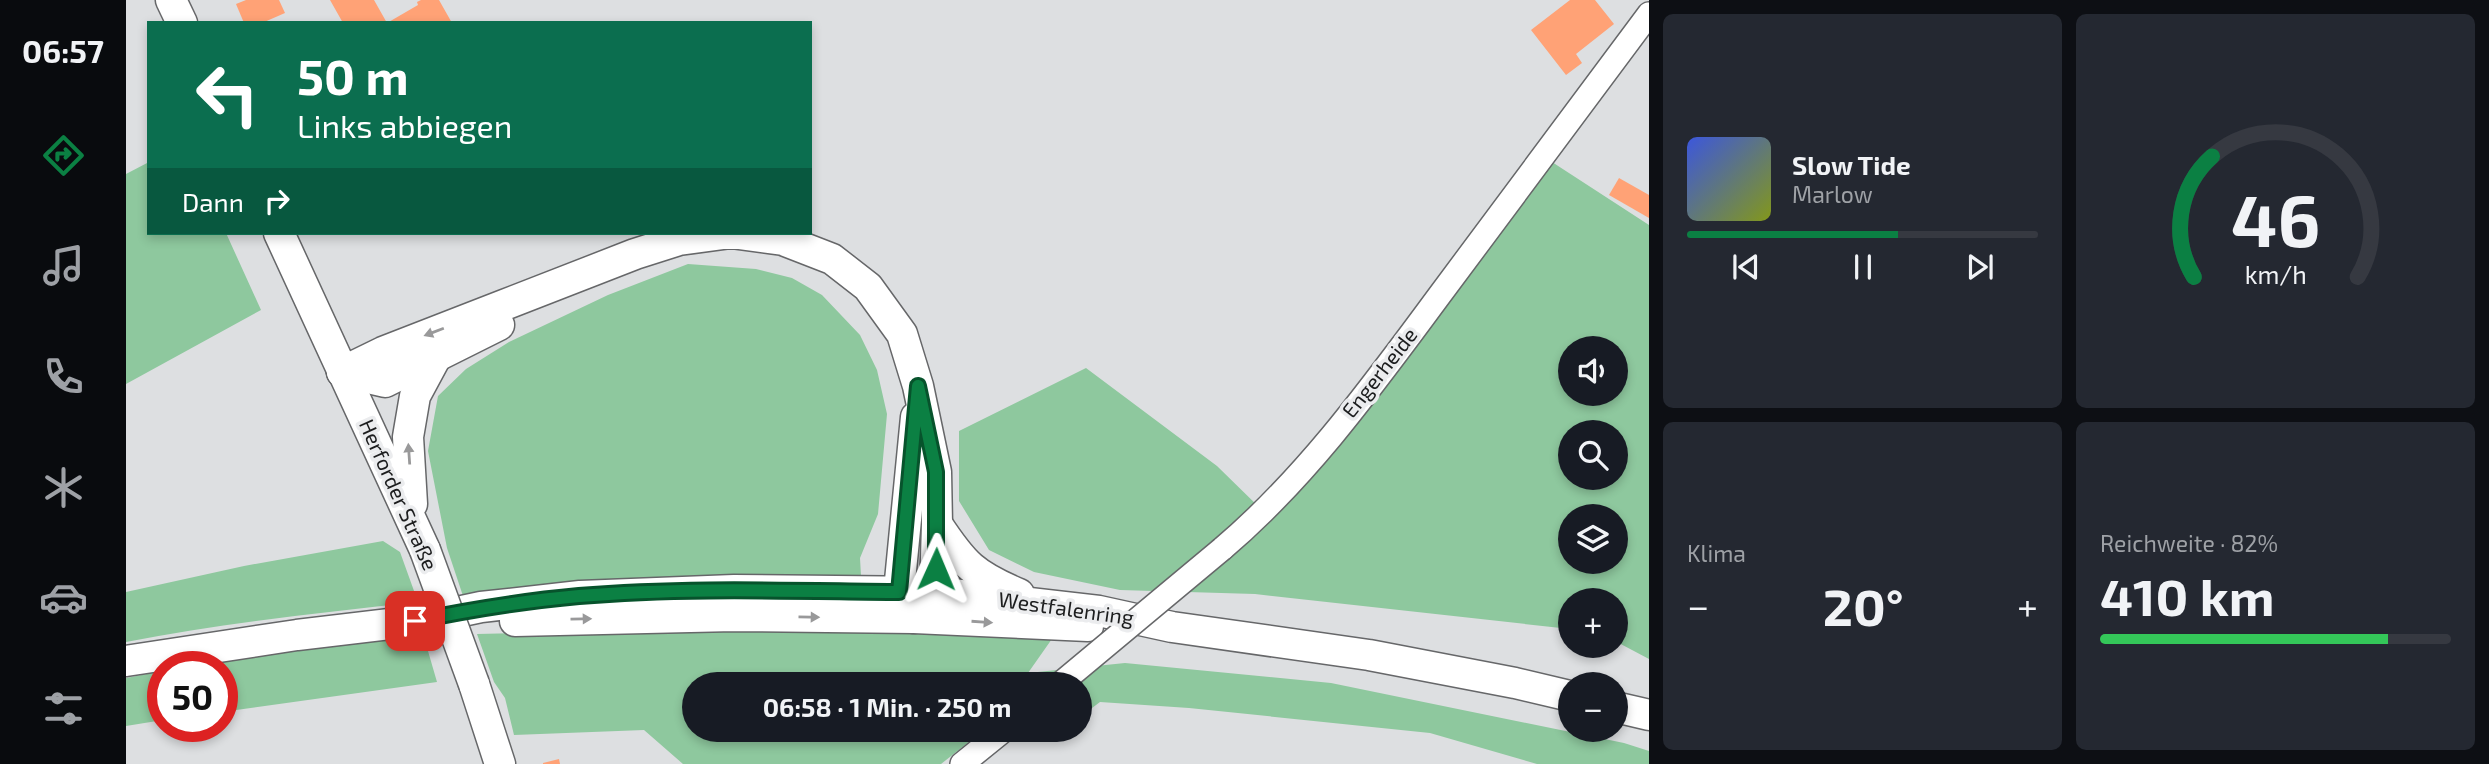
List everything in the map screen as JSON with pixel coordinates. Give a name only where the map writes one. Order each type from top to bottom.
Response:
[{"type":"main road","points":[[171,0],[181,21]]},
{"type":"main road","name":"Herforder Straße","points":[[280,235],[425,550],[500,764]]},
{"type":"main road","points":[[342,372],[383,352],[635,254],[679,240],[716,235]]},
{"type":"main road","points":[[746,235],[783,240],[832,259],[868,286],[902,334],[918,386],[936,472],[935,592],[926,610],[914,618],[903,604],[899,592],[918,386]]},
{"type":"main road","points":[[342,372],[385,382],[635,254]]},
{"type":"main road","points":[[413,522],[408,437],[415,396],[436,357]]},
{"type":"main road","points":[[937,524],[959,558],[987,580],[1046,604]]},
{"type":"main road","name":"Westfalenring","points":[[126,661],[297,635],[415,621],[481,607],[580,596],[734,590],[935,592],[1099,611],[1172,627],[1369,655],[1558,693]]},
{"type":"main road","name":"Westfalenring","points":[[415,621],[734,616],[914,618],[1045,626],[1172,627]]},
{"type":"main road","points":[[1628,710],[1649,715]]},
{"type":"street","name":"Engerheide","points":[[1074,672],[1249,526],[1302,474],[1422,319],[1649,14]]},
{"type":"street","points":[[962,764],[989,742]]},
{"type":"green space","points":[[1552,162],[1649,225],[1649,659],[1628,648],[1628,588],[1558,588],[1558,628],[1255,594],[1120,590],[1034,572],[989,550],[959,501],[959,431],[1086,368],[1217,466],[1263,511]]},
{"type":"green space","points":[[147,163],[147,235],[227,235],[261,310],[126,384],[126,174]]},
{"type":"green space","points":[[688,264],[756,269],[792,278],[822,295],[860,335],[877,370],[887,414],[878,514],[860,558],[861,576],[463,596],[447,548],[428,451],[438,396],[466,369],[509,342],[608,295]]},
{"type":"green space","points":[[383,541],[400,552],[418,602],[235,624],[126,642],[126,592],[244,566]]},
{"type":"green space","points":[[762,627],[1054,636],[1029,672],[682,672],[682,742],[969,742],[941,764],[683,764],[644,730],[514,735],[505,698],[494,682],[477,634]]},
{"type":"green space","points":[[430,634],[436,650],[428,651],[437,682],[238,710],[238,659],[328,645]]},
{"type":"green space","points":[[1125,663],[1331,683],[1558,729],[1558,742],[1624,743],[1649,751],[1649,764],[1537,764],[1430,733],[1189,708],[1100,702],[1092,708],[1092,672],[1038,672]]},
{"type":"green space","points":[[147,674],[147,723],[126,726],[126,678]]},
{"type":"building","points":[[246,0],[279,0],[285,13],[267,21],[243,21],[236,4]]},
{"type":"building","points":[[330,0],[374,0],[386,21],[342,21]]},
{"type":"building","points":[[421,0],[439,0],[451,21],[390,21],[418,5],[417,2]]},
{"type":"building","points":[[1570,0],[1595,0],[1614,24],[1576,54],[1582,63],[1566,75],[1531,30]]},
{"type":"building","points":[[1619,178],[1649,195],[1649,218],[1609,195]]},
{"type":"building","points":[[559,759],[560,764],[543,764],[543,763]]},
{"type":"route","points":[[415,621],[481,607],[580,596],[734,590],[899,592],[918,386],[936,472],[936,569]]}]
